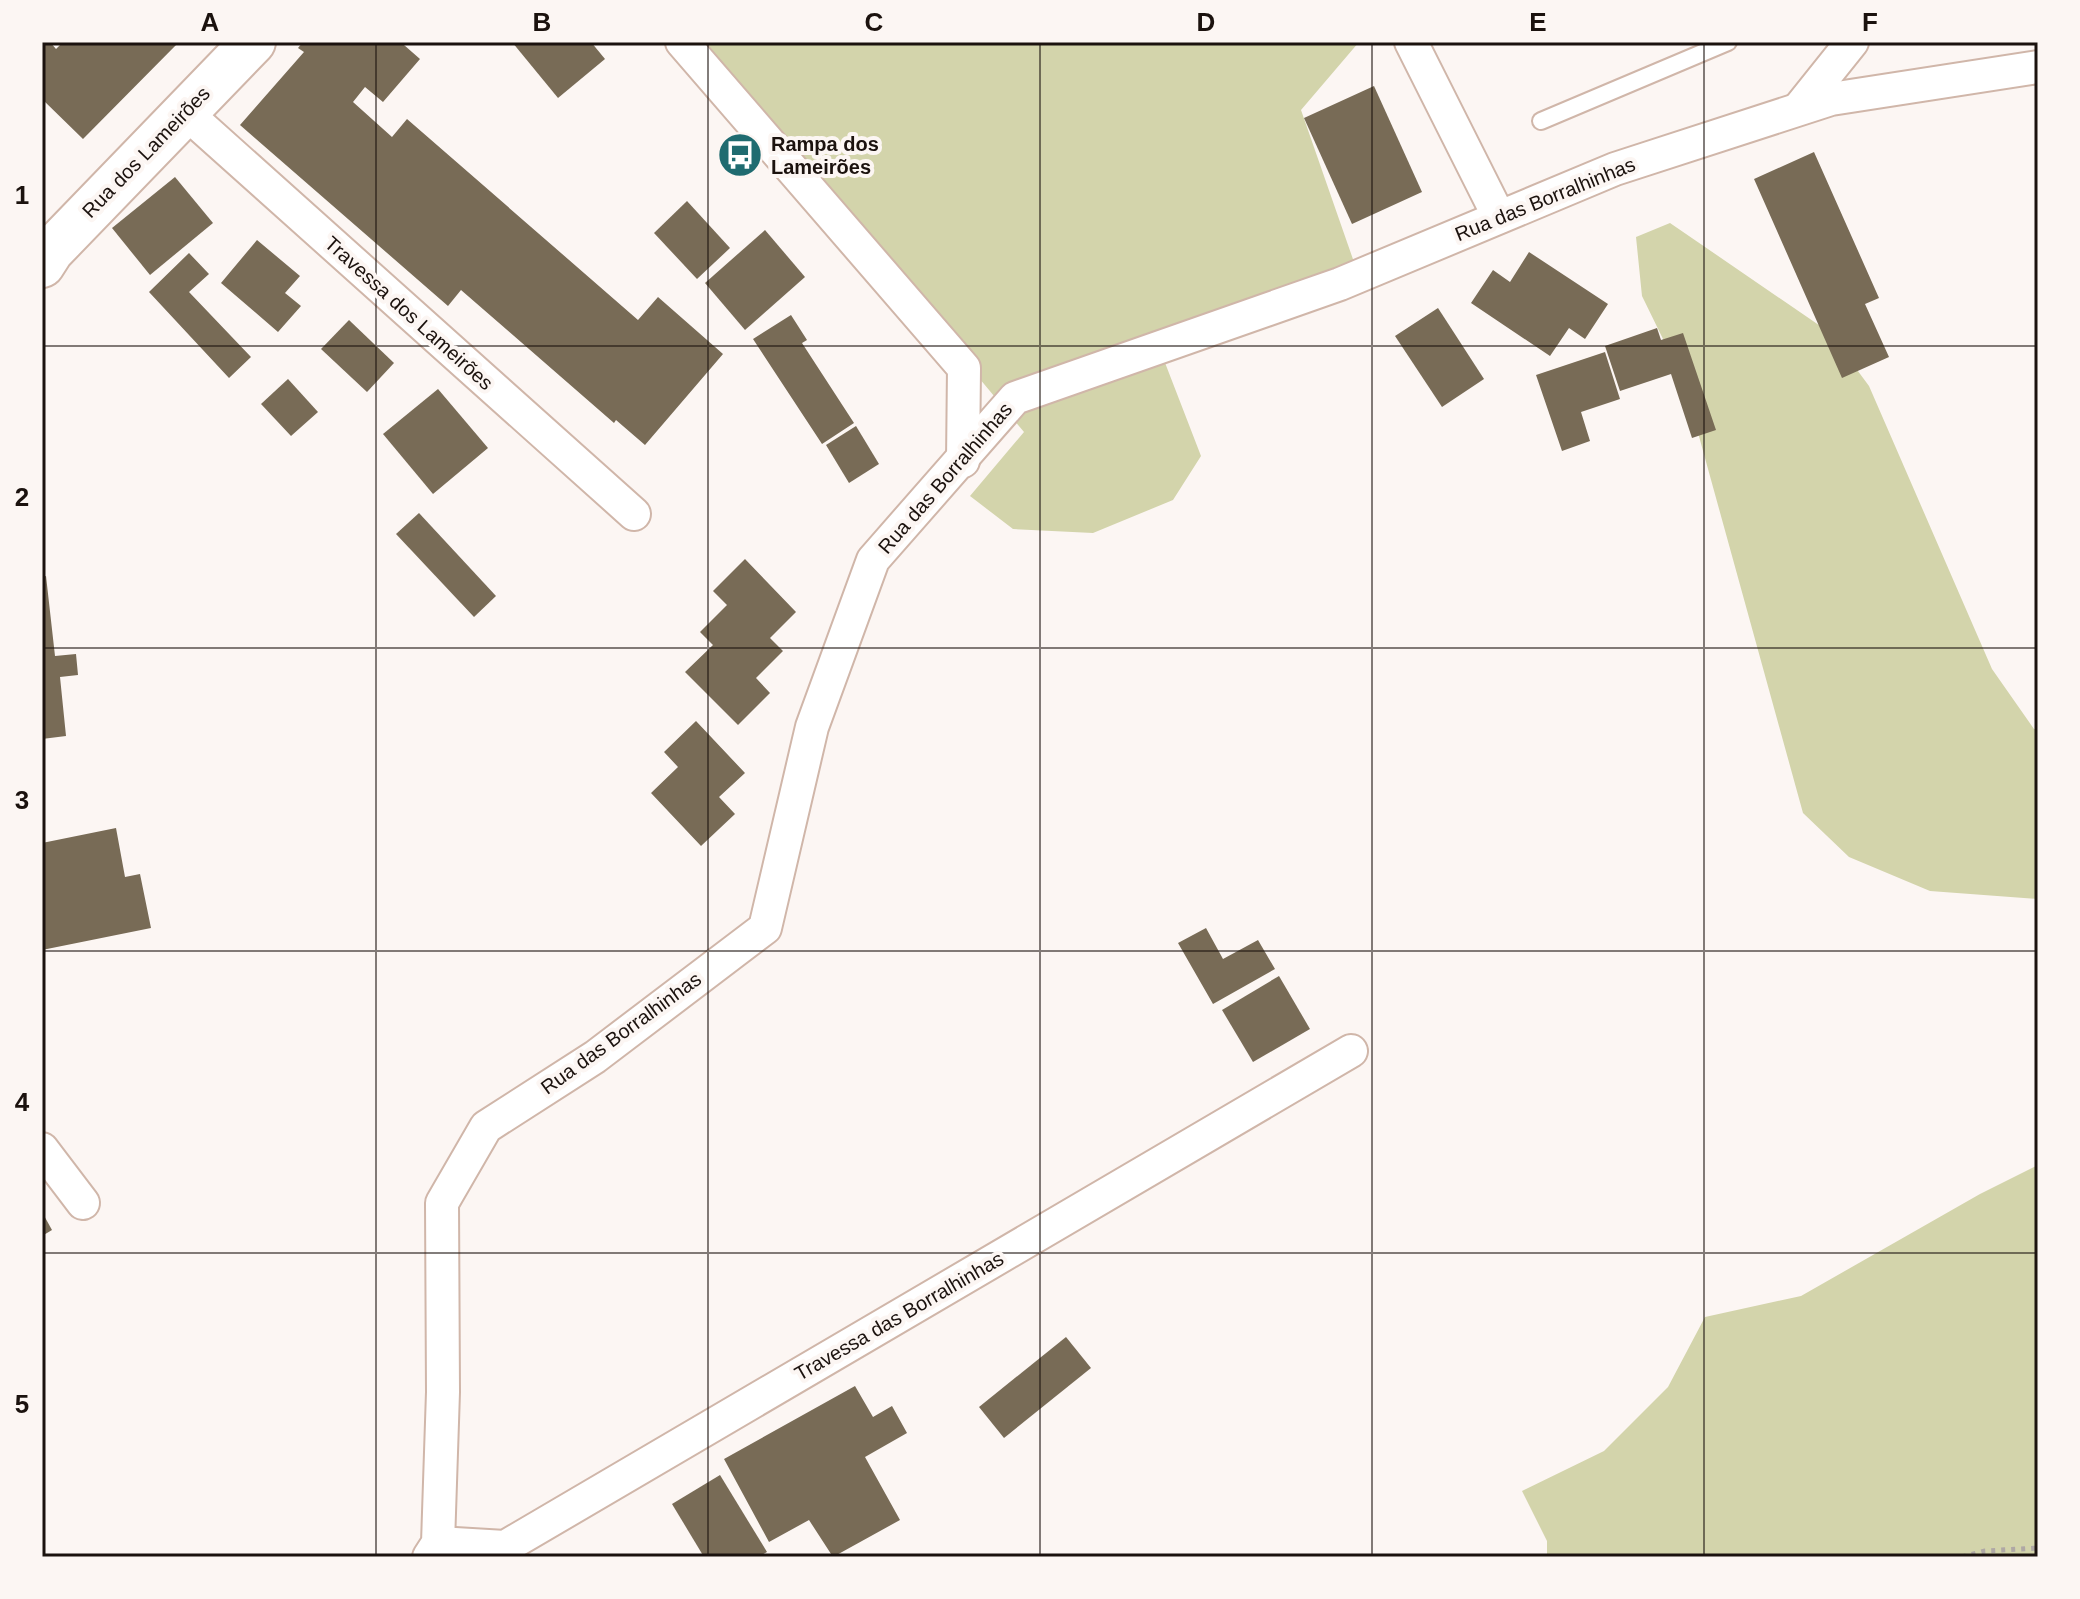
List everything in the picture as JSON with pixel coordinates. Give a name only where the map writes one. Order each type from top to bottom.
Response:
[{"type":"street","name":"Rua dos Lameirões","points":[[42,265],[51,251],[253,42]]},
{"type":"street","points":[[682,42],[964,368],[963,461]]},
{"type":"street","points":[[1411,42],[1499,217]]},
{"type":"street","points":[[1798,110],[1852,42]]},
{"type":"street","name":"Rua das Borralhinhas","points":[[434,1550],[443,1392],[442,1203],[486,1127],[595,1057],[765,928],[812,727],[873,560],[963,461],[1015,398],[1340,284],[1615,169],[1831,99],[2038,67]]},
{"type":"street","name":"Travessa dos Lameirões","points":[[185,112],[634,514]]},
{"type":"street","name":"Travessa das Borralhinhas","points":[[434,1550],[505,1547],[1351,1051]]},
{"type":"street","points":[[42,1149],[83,1203]]},
{"type":"lane","points":[[1541,121],[1728,42]]},
{"type":"path","points":[[1962,1557],[1985,1551],[2038,1548]]},
{"type":"green space","points":[[699,42],[1359,42],[1301,110],[1355,265],[1157,342],[1201,456],[1173,500],[1093,533],[1013,529],[970,496],[1024,432]]},
{"type":"green space","points":[[1670,223],[1829,332],[1869,386],[1992,669],[2034,729],[2038,729],[2038,899],[1930,891],[1849,857],[1803,813],[1684,382],[1642,296],[1636,237]]},
{"type":"green space","points":[[2038,1165],[2038,1557],[1547,1557],[1547,1541],[1522,1491],[1604,1451],[1668,1387],[1705,1317],[1801,1296],[1980,1194]]},
{"type":"building","points":[[42,42],[50,42],[56,49],[63,42],[179,42],[83,139],[42,99]]},
{"type":"building","points":[[303,42],[407,42],[404,45],[420,59],[383,102],[365,87],[353,102],[392,137],[407,119],[638,320],[658,297],[723,354],[645,445],[616,420],[614,423],[461,290],[448,306],[240,125],[304,52],[298,48]]},
{"type":"building","points":[[512,42],[591,42],[605,59],[558,98]]},
{"type":"building","points":[[1374,86],[1422,192],[1352,224],[1304,118]]},
{"type":"building","points":[[1814,152],[1879,298],[1865,304],[1889,357],[1842,378],[1754,179]]},
{"type":"building","points":[[175,177],[213,223],[150,275],[112,228]]},
{"type":"building","points":[[687,201],[730,248],[697,279],[654,233]]},
{"type":"building","points":[[765,230],[805,277],[745,330],[705,283]]},
{"type":"building","points":[[257,240],[300,276],[285,293],[301,306],[278,332],[221,283]]},
{"type":"building","points":[[1529,252],[1608,304],[1585,339],[1569,328],[1550,356],[1471,303],[1493,270],[1510,282]]},
{"type":"building","points":[[189,253],[209,274],[189,292],[251,357],[229,378],[149,292]]},
{"type":"building","points":[[1438,308],[1484,379],[1442,407],[1395,336]]},
{"type":"building","points":[[791,315],[807,340],[802,343],[854,423],[822,444],[753,339]]},
{"type":"building","points":[[349,320],[394,363],[367,392],[321,349]]},
{"type":"building","points":[[1657,328],[1661,340],[1683,333],[1716,430],[1692,438],[1671,374],[1620,391],[1605,346]]},
{"type":"building","points":[[1605,352],[1620,399],[1581,412],[1590,441],[1562,451],[1536,375]]},
{"type":"building","points":[[288,379],[318,412],[291,436],[261,404]]},
{"type":"building","points":[[438,389],[488,448],[433,494],[383,434]]},
{"type":"building","points":[[856,426],[879,464],[849,483],[826,445]]},
{"type":"building","points":[[419,513],[496,596],[474,617],[396,534]]},
{"type":"building","points":[[745,559],[796,612],[770,638],[783,651],[756,678],[770,693],[738,725],[685,672],[713,645],[700,632],[727,605],[713,591]]},
{"type":"building","points":[[46,576],[55,656],[76,654],[78,675],[60,677],[66,736],[42,739],[42,577]]},
{"type":"building","points":[[696,721],[745,773],[719,797],[735,814],[701,846],[651,793],[678,767],[664,752]]},
{"type":"building","points":[[116,828],[125,877],[140,874],[151,928],[42,950],[42,843]]},
{"type":"building","points":[[1206,928],[1223,959],[1258,940],[1275,969],[1213,1004],[1178,943]]},
{"type":"building","points":[[1279,976],[1310,1029],[1253,1062],[1222,1010]]},
{"type":"building","points":[[42,1212],[52,1230],[42,1236]]},
{"type":"building","points":[[1066,1337],[1091,1368],[1004,1438],[979,1407]]},
{"type":"building","points":[[855,1386],[873,1417],[892,1406],[907,1433],[865,1457],[900,1520],[833,1557],[809,1520],[769,1542],[724,1459]]},
{"type":"building","points":[[720,1475],[767,1552],[758,1557],[704,1557],[672,1504]]},
{"type":"place","name":"Rampa dos Lameirões","points":[[740,155]]}]
